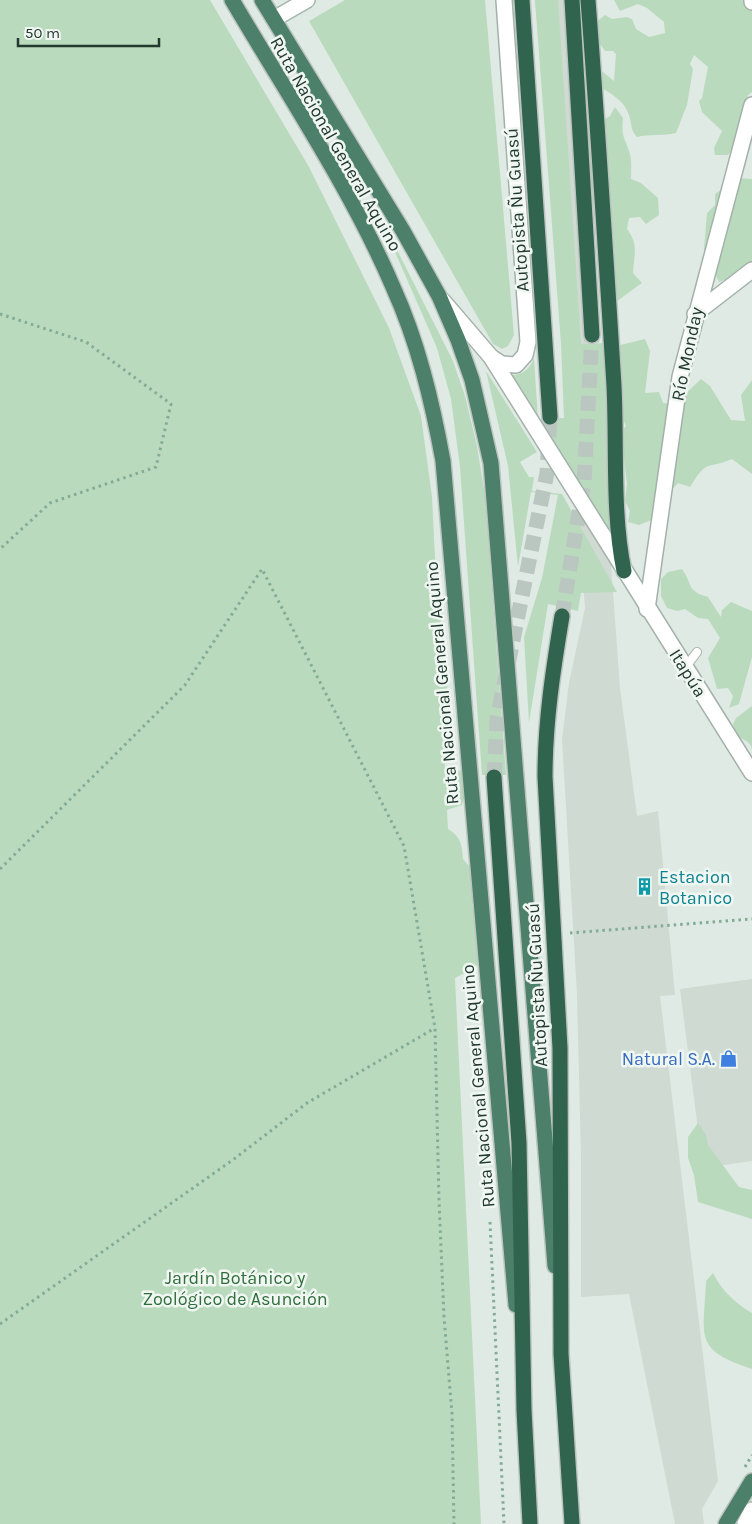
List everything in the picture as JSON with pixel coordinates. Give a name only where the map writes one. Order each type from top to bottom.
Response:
[{"type":"highway","name":"Ruta Nacional General Aquino","points":[[232,0],[365,226],[406,317],[434,416],[443,461],[524,1410]]},
{"type":"highway","name":"Ruta Nacional General Aquino","points":[[262,0],[403,231],[439,296],[458,340],[472,380],[491,463],[562,1354]]},
{"type":"highway","name":"Autopista Ñu Guasú","points":[[522,0],[550,417]]},
{"type":"highway","points":[[572,0],[592,335]]},
{"type":"highway","points":[[588,0],[605,229],[620,548],[624,571]]},
{"type":"highway","name":"Autopista Ñu Guasú","points":[[562,616],[549,691],[545,738],[545,777],[560,1048],[562,1354],[572,1524]]},
{"type":"highway","name":"Autopista Ñu Guasú","points":[[494,777],[519,1143],[524,1410],[530,1524]]},
{"type":"highway","points":[[726,1524],[752,1481]]},
{"type":"street","points":[[274,19],[307,0]]},
{"type":"street","points":[[491,357],[502,364],[516,365],[525,355],[528,342],[504,0]]},
{"type":"street","name":"Río Monday","points":[[648,608],[680,376],[752,105]]},
{"type":"street","points":[[695,314],[752,270]]},
{"type":"street","name":"Itapúa","points":[[439,296],[491,357],[752,773]]},
{"type":"street","points":[[744,1524],[752,1510]]},
{"type":"lane","points":[[685,668],[697,652]]},
{"type":"path","points":[[0,314],[86,342],[171,404],[156,467],[50,503],[0,549]]},
{"type":"path","points":[[0,869],[184,685],[262,569],[404,846],[436,1028],[439,1200],[444,1317],[452,1414],[454,1524]]},
{"type":"path","points":[[554,934],[752,919]]},
{"type":"path","points":[[0,1324],[226,1165],[307,1103],[436,1028]]},
{"type":"path","points":[[490,1221],[504,1524]]},
{"type":"shaded area","points":[[535,0],[564,0],[602,442],[620,688],[637,816],[658,811],[675,995],[660,996],[718,1481],[702,1509],[704,1524],[675,1524],[629,1294],[581,1297],[581,1159],[577,994],[562,739],[569,683],[585,608]]},
{"type":"shaded area","points":[[752,979],[752,1161],[703,1168],[680,989]]},
{"type":"green space","name":"Jardín Botánico y Zoológico de Asunción","points":[[0,0],[210,0],[309,167],[389,328],[421,416],[432,497],[437,598],[443,616],[438,627],[440,661],[447,674],[448,684],[442,703],[445,768],[463,771],[466,786],[462,805],[447,810],[448,829],[458,838],[463,859],[475,873],[472,886],[472,905],[476,915],[478,963],[476,967],[455,978],[481,1524],[0,1524]]},
{"type":"green space","points":[[345,0],[485,0],[514,335],[508,346],[502,349],[493,344],[309,21]]},
{"type":"green space","points":[[535,0],[558,0],[581,344],[605,343],[611,536],[509,375],[525,371],[534,358],[538,419],[564,418],[561,344]]},
{"type":"green space","points":[[614,0],[752,0],[752,92],[748,95],[735,147],[728,155],[715,155],[714,148],[722,131],[702,112],[699,101],[702,98],[708,67],[694,55],[690,64],[693,69],[687,105],[676,133],[637,137],[624,105],[616,97],[597,85],[596,73],[603,72],[614,81],[616,54],[613,51],[605,51],[595,37],[595,23],[605,15],[612,19],[627,17],[632,19],[636,29],[649,37],[665,33],[664,22],[647,8],[638,4],[620,11]]},
{"type":"green space","points":[[615,107],[623,118],[623,134],[631,157],[631,179],[641,183],[658,198],[659,215],[646,224],[640,217],[629,218],[627,229],[631,234],[635,250],[633,273],[642,283],[613,304],[599,287],[607,223],[594,212],[598,186],[606,176],[609,166],[597,149],[603,120],[610,116]]},
{"type":"green space","points":[[738,178],[752,179],[752,281],[741,274],[719,282],[704,249],[707,213],[715,205],[715,194]]},
{"type":"green space","points":[[397,250],[453,361],[465,396],[477,446],[485,496],[506,775],[482,775],[460,467],[451,399],[437,348],[395,252]]},
{"type":"green space","points":[[645,339],[650,351],[645,393],[659,392],[663,403],[675,404],[701,379],[710,386],[731,420],[745,421],[741,395],[752,380],[752,474],[732,459],[708,466],[700,472],[690,487],[678,483],[662,500],[651,520],[639,525],[628,522],[630,511],[625,501],[627,484],[623,450],[616,439],[626,426],[611,389],[616,346]]},
{"type":"green space","points":[[486,371],[537,452],[520,462],[529,477],[534,477],[532,491],[562,494],[617,592],[581,593],[578,611],[548,604],[529,723],[524,637],[542,578],[558,495],[531,492],[518,567],[508,466]]},
{"type":"green space","points":[[682,569],[693,589],[701,595],[708,597],[721,617],[722,610],[731,602],[752,611],[752,657],[739,704],[729,708],[733,696],[728,688],[717,689],[708,658],[720,638],[708,619],[698,618],[685,609],[677,611],[667,608],[661,596],[661,579],[668,572]]},
{"type":"green space","points":[[752,706],[752,750],[749,743],[738,736],[733,724],[736,718]]},
{"type":"green space","points":[[698,1123],[706,1135],[708,1145],[739,1187],[752,1190],[752,1219],[698,1202],[694,1175],[688,1158],[688,1137]]},
{"type":"green space","points":[[713,1273],[720,1285],[730,1296],[752,1313],[752,1369],[719,1355],[706,1338],[704,1316],[706,1281]]},
{"type":"tunnel","points":[[562,616],[584,482],[592,335]]},
{"type":"tunnel","points":[[494,777],[497,719],[547,473],[550,417]]},
{"type":"place","name":"Estacion Botanico","points":[[645,887]]},
{"type":"place","name":"Natural S.A.","points":[[729,1059]]}]
